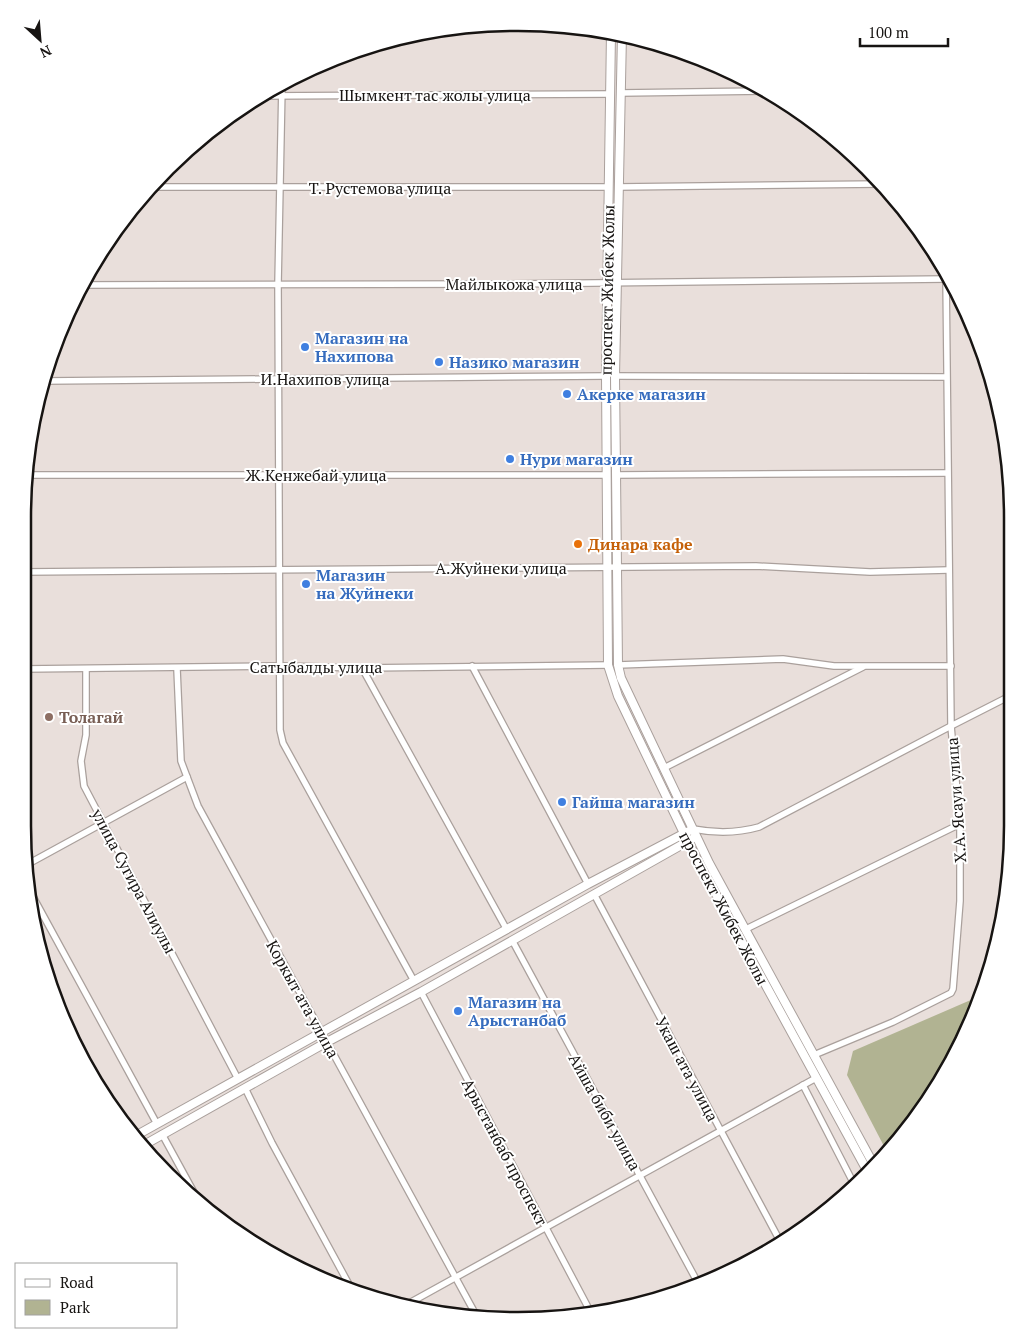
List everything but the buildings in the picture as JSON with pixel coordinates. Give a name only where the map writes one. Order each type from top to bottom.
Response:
[{"type":"street","name":"проспект Жибек Жолы","points":[[612,41],[606,376],[608,665],[618,696],[688,841],[864,1166]]},
{"type":"street","name":"проспект Жибек Жолы","points":[[622,43],[616,376],[618,665],[621,678],[695,832],[870,1160]]},
{"type":"street","points":[[620,93],[752,91]]},
{"type":"street","points":[[282,92],[278,284],[280,379],[280,730],[283,743],[414,981]]},
{"type":"street","name":"Шымкент тас жолы улица","points":[[274,96],[610,94]]},
{"type":"street","points":[[618,186],[871,184]]},
{"type":"street","name":"Т. Рустемова улица","points":[[161,188],[608,187]]},
{"type":"street","name":"Майлыкожа улица","points":[[90,285],[617,283],[941,278]]},
{"type":"street","points":[[946,287],[951,726],[1004,699]]},
{"type":"street","name":"И.Нахипов улица","points":[[51,381],[606,376]]},
{"type":"street","points":[[616,376],[946,377]]},
{"type":"street","points":[[616,475],[947,473]]},
{"type":"street","name":"Ж.Кенжебай улица","points":[[33,475],[606,475]]},
{"type":"street","name":"А.Жуйнеки улица","points":[[31,572],[756,566],[870,572],[948,570]]},
{"type":"street","points":[[618,665],[783,659],[834,666],[951,666]]},
{"type":"street","name":"Сатыбалды улица","points":[[31,669],[608,665]]},
{"type":"street","points":[[472,666],[588,884]]},
{"type":"street","points":[[664,768],[865,666]]},
{"type":"street","points":[[362,668],[507,930]]},
{"type":"street","name":"Коркыт ата улица","points":[[177,669],[181,761],[198,806],[473,1310]]},
{"type":"street","name":"улица Сугира Алиулы","points":[[86,670],[86,735],[81,761],[84,786],[238,1079]]},
{"type":"street","name":"Х.А. Ясауи улица","points":[[695,832],[743,831],[759,828],[951,726],[960,824],[960,901],[953,990],[951,993],[893,1022],[814,1055]]},
{"type":"street","points":[[32,862],[187,777]]},
{"type":"street","points":[[746,929],[960,824]]},
{"type":"street","points":[[141,1133],[588,884],[684,833],[695,832]]},
{"type":"street","points":[[148,1142],[421,992],[688,841],[695,832]]},
{"type":"street","name":"Укаш ата улица","points":[[594,894],[777,1237]]},
{"type":"street","points":[[38,907],[157,1124]]},
{"type":"street","name":"Айша биби улица","points":[[512,940],[695,1278]]},
{"type":"street","name":"Арыстанбаб проспект","points":[[421,992],[588,1307]]},
{"type":"street","points":[[415,1300],[640,1176],[719,1130],[816,1078]]},
{"type":"street","points":[[803,1085],[851,1178]]},
{"type":"street","points":[[245,1088],[272,1143],[347,1281]]},
{"type":"street","points":[[162,1134],[189,1183]]},
{"type":"green space","points":[[972,1000],[954,1041],[939,1069],[922,1096],[884,1145],[847,1075],[853,1051]]},
{"type":"place","name":"Магазин на Нахипова","points":[[305,347]]},
{"type":"place","name":"Назико магазин","points":[[439,362]]},
{"type":"place","name":"Акерке магазин","points":[[567,394]]},
{"type":"place","name":"Нури магазин","points":[[510,459]]},
{"type":"place","name":"Динара кафе","points":[[578,544]]},
{"type":"place","name":"Магазин на Жуйнеки","points":[[306,584]]},
{"type":"place","name":"Толагай","points":[[49,717]]},
{"type":"place","name":"Гайша магазин","points":[[562,802]]},
{"type":"place","name":"Магазин на Арыстанбаб","points":[[458,1011]]}]
